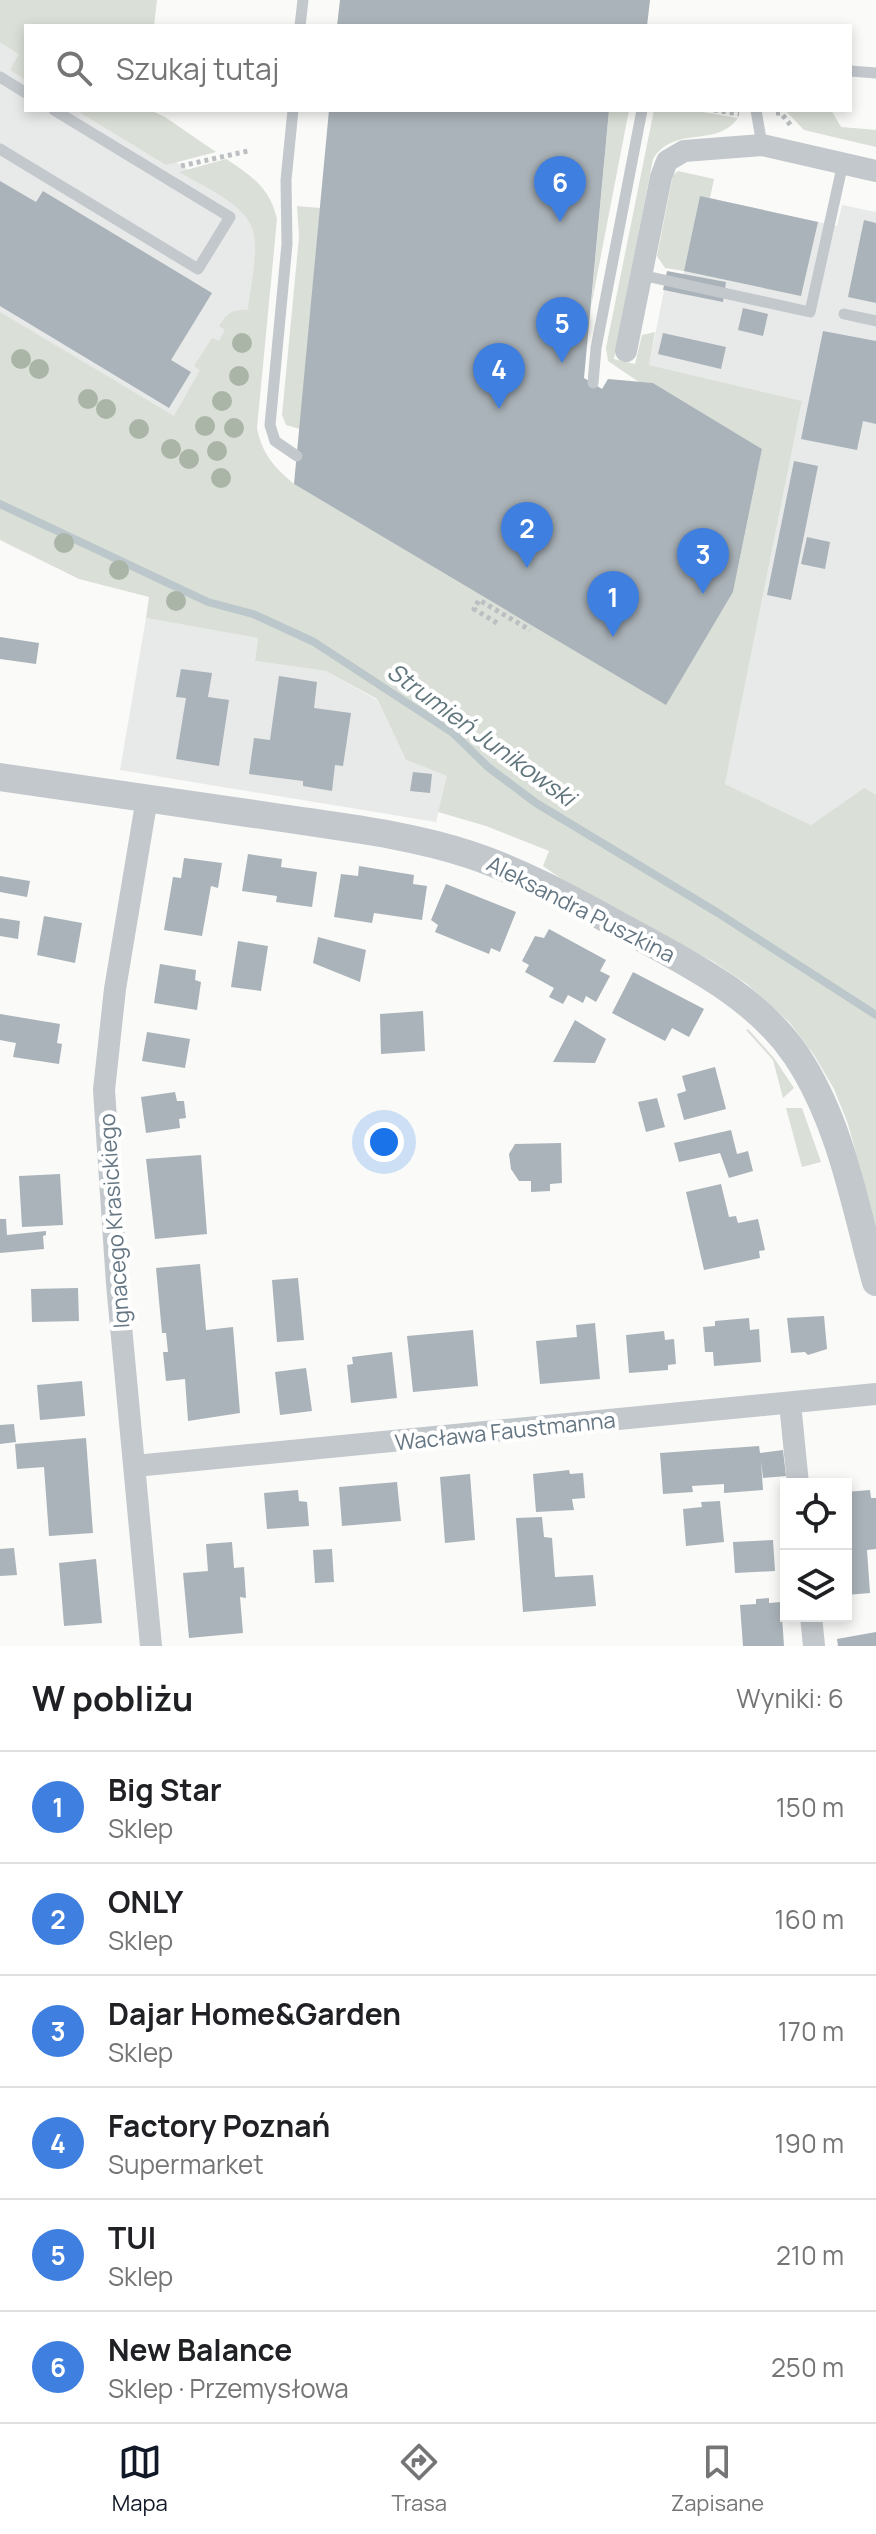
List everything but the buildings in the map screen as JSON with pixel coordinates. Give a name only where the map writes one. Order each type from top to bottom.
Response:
[{"type":"street","points":[[626,351],[661,177],[667,161],[684,151],[762,145],[876,171]]},
{"type":"street","name":"Aleksandra Puszkina","points":[[0,777],[380,833],[469,854],[542,886],[685,962],[754,1008],[777,1031],[815,1087],[837,1141],[876,1282]]},
{"type":"street","name":"Ignacego Krasickiego","points":[[147,798],[115,989],[104,1090],[117,1284],[151,1646]]},
{"type":"street","name":"Wacława Faustmanna","points":[[135,1466],[876,1394]]},
{"type":"street","points":[[790,1403],[797,1478]]},
{"type":"street","points":[[812,1622],[814,1646]]},
{"type":"lane","points":[[300,24],[303,0]]},
{"type":"lane","points":[[852,71],[876,73]]},
{"type":"lane","points":[[0,77],[24,92]]},
{"type":"lane","points":[[0,149],[198,269],[230,217],[57,112]]},
{"type":"lane","points":[[293,112],[286,180],[287,244],[270,425],[275,441],[297,456]]},
{"type":"lane","points":[[593,383],[596,348],[642,112]]},
{"type":"lane","points":[[756,112],[762,145]]},
{"type":"lane","points":[[641,275],[810,312],[843,163]]},
{"type":"lane","points":[[844,314],[876,321]]},
{"type":"path","points":[[726,112],[739,114]]},
{"type":"path","points":[[172,168],[248,151]]},
{"type":"path","points":[[497,623],[474,609],[479,600],[530,630]]},
{"type":"shaded area","points":[[0,0],[157,0],[154,24],[24,24],[24,79],[10,70],[19,54],[0,42]]},
{"type":"shaded area","points":[[0,38],[24,56],[24,112],[101,112],[262,219],[237,491],[0,351]]},
{"type":"shaded area","points":[[79,112],[154,112],[216,152],[166,165]]},
{"type":"shaded area","points":[[609,112],[629,112],[591,307]]},
{"type":"shaded area","points":[[654,112],[703,112],[738,118],[719,133],[672,142],[653,159],[614,359],[635,364],[642,335],[655,332],[649,365],[802,401],[725,784],[811,825],[864,788],[876,795],[876,1226],[848,1124],[834,1089],[790,1023],[747,984],[714,962],[566,882],[543,866],[549,851],[486,826],[438,812],[447,776],[406,760],[377,699],[326,671],[255,661],[258,638],[146,618],[149,597],[79,579],[0,540],[0,312],[174,416],[200,370],[194,366],[212,338],[219,341],[225,330],[219,326],[234,311],[248,310],[255,253],[251,224],[224,198],[179,172],[226,159],[265,191],[277,219],[257,428],[262,445],[275,466],[294,484],[666,704],[733,592],[762,449],[653,383],[639,382],[608,361],[606,348]]},
{"type":"shaded area","points":[[787,112],[832,112],[841,127],[876,130],[876,147],[804,130]]},
{"type":"shaded area","points":[[678,171],[714,179],[710,198],[700,197],[684,271],[665,268],[657,256],[673,175]]},
{"type":"shaded area","points":[[700,196],[837,226],[842,205],[876,212],[876,795],[863,789],[811,825],[725,784],[802,401],[649,365],[664,291],[679,293]]},
{"type":"shaded area","points":[[297,206],[320,208],[300,429],[286,425],[282,415],[299,237]]},
{"type":"shaded area","points":[[146,618],[258,638],[255,661],[326,671],[377,700],[406,760],[447,776],[436,822],[120,770]]},
{"type":"shaded area","points":[[748,1029],[774,1058],[794,1088],[783,1098],[773,1060]]},
{"type":"shaded area","points":[[786,1108],[802,1108],[821,1162],[802,1167]]},
{"type":"waterway","name":"Strumień Junikowski","points":[[0,504],[208,602],[253,614],[314,642],[453,733],[488,767],[536,803],[718,913],[876,1015]]},
{"type":"place","name":"New Balance","points":[[560,222]]},
{"type":"place","name":"TUI","points":[[562,363]]},
{"type":"place","name":"Factory Poznań","points":[[499,409]]},
{"type":"place","name":"ONLY","points":[[527,568]]},
{"type":"place","name":"Dajar Home&Garden","points":[[703,594]]},
{"type":"place","name":"Big Star","points":[[613,637]]}]
